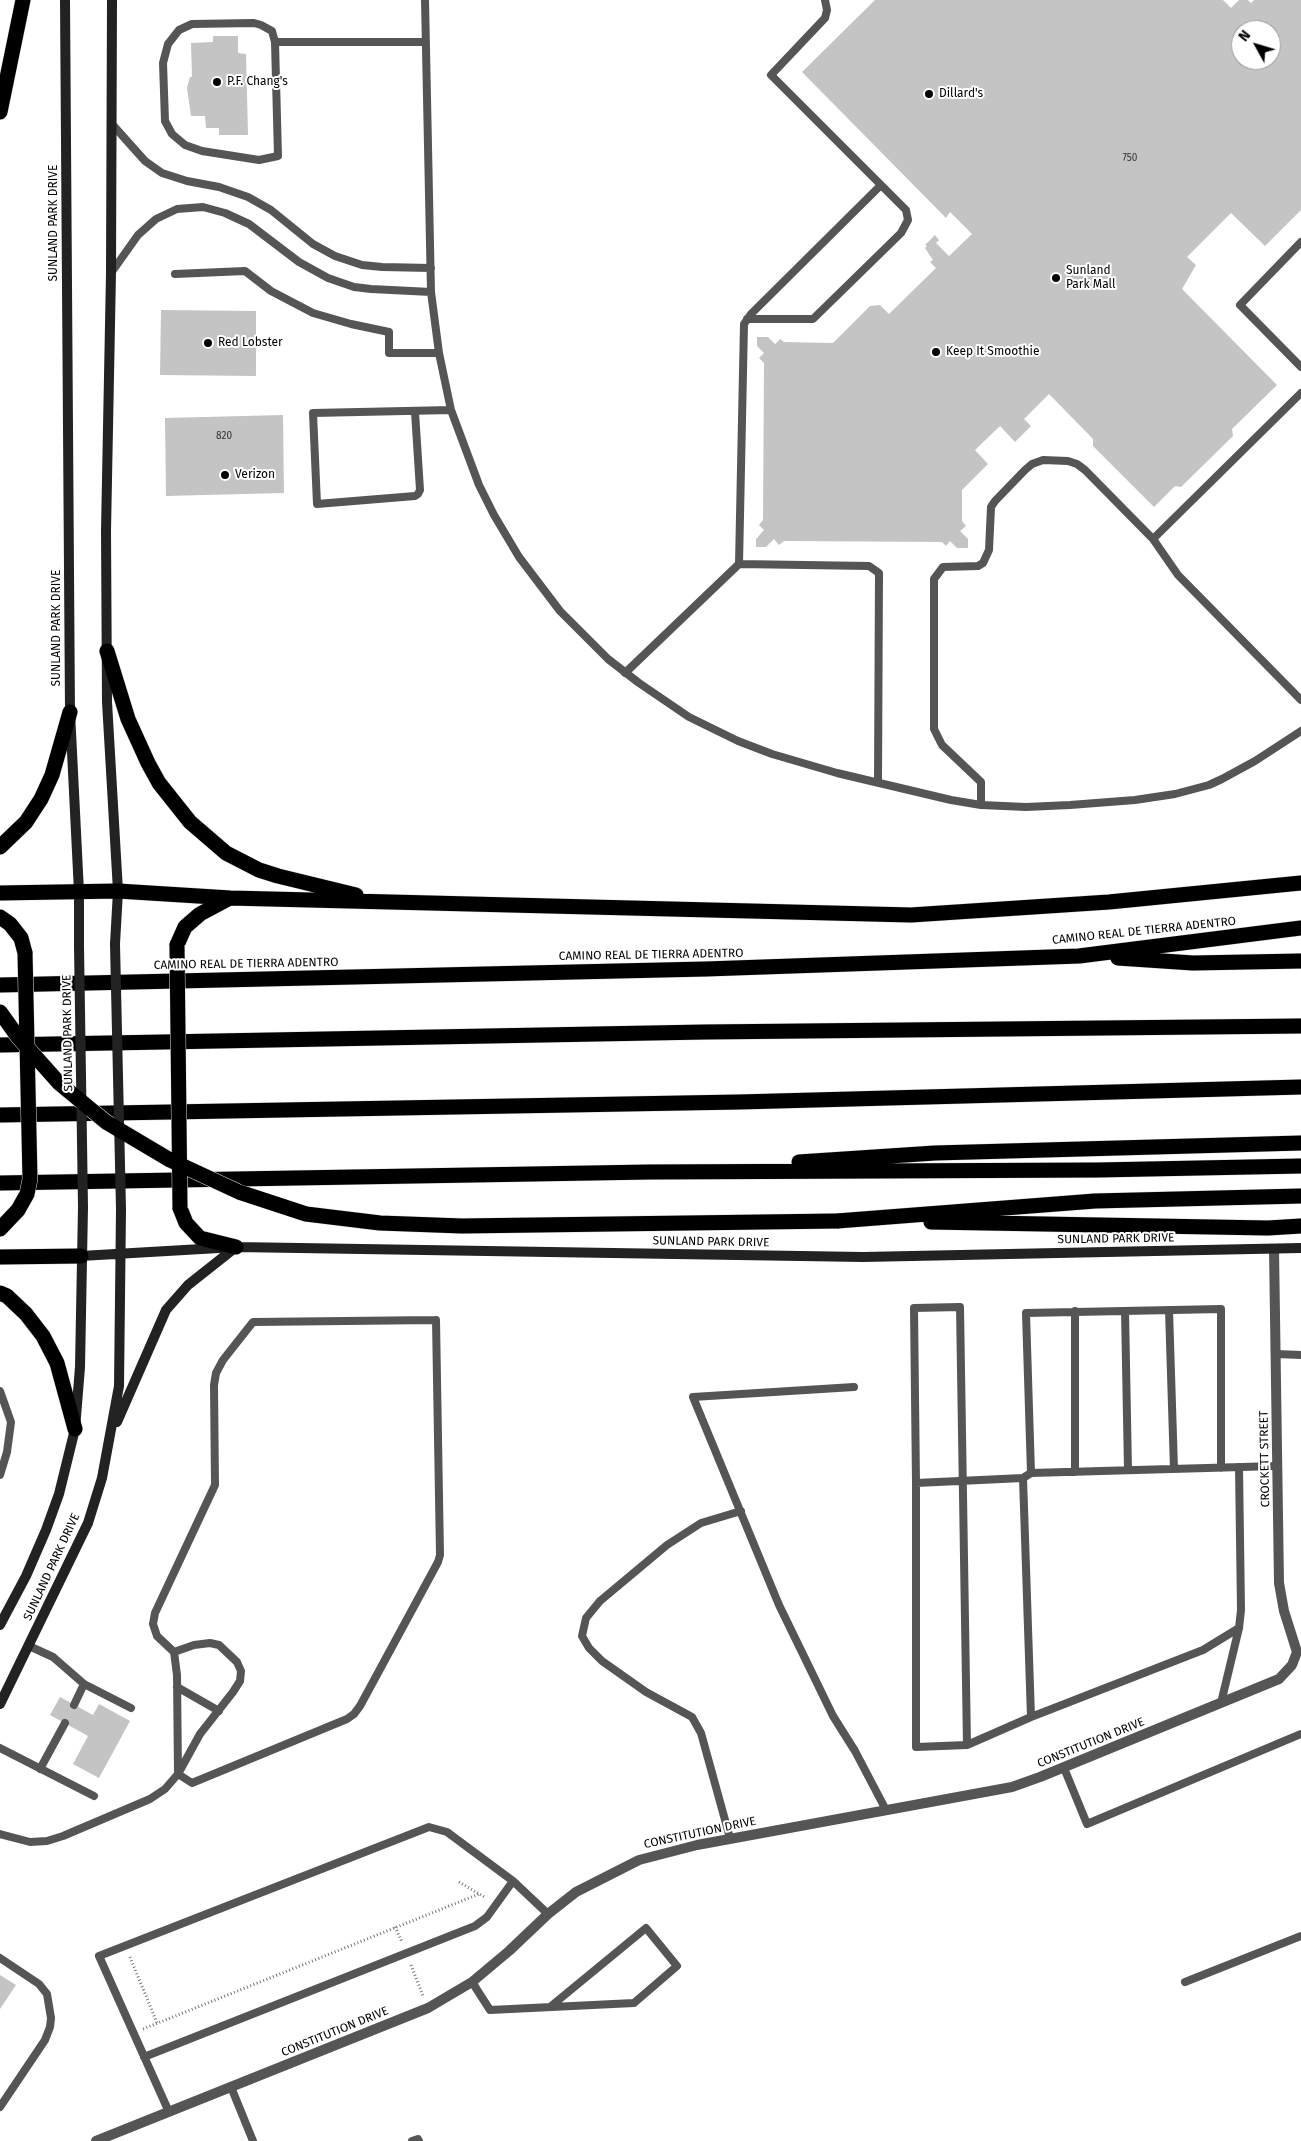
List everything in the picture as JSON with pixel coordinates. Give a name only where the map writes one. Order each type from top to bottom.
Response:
[{"type":"highway","points":[[0,112],[24,0]]},
{"type":"highway","points":[[107,651],[128,719],[148,763],[173,802],[208,839],[244,862],[278,876],[387,902]]},
{"type":"highway","points":[[0,847],[26,822],[41,799],[52,775],[70,712]]},
{"type":"highway","points":[[0,893],[118,891],[230,898],[911,915],[1109,902],[1301,883]]},
{"type":"highway","points":[[230,898],[200,914],[185,927],[176,945],[180,1208],[186,1223],[200,1238],[236,1247]]},
{"type":"highway","points":[[0,917],[10,924],[21,938],[25,953],[30,1179],[27,1194],[18,1210],[0,1229]]},
{"type":"highway","name":"CAMINO REAL DE TIERRA ADENTRO","points":[[0,985],[716,968],[1079,956],[1301,928]]},
{"type":"highway","points":[[1079,956],[1194,963],[1301,961]]},
{"type":"highway","points":[[0,1012],[18,1037],[59,1082],[106,1122],[178,1164],[239,1192],[306,1214],[380,1223],[462,1226],[837,1221],[1268,1228],[1301,1226]]},
{"type":"highway","points":[[0,1045],[695,1032],[1301,1026]]},
{"type":"highway","points":[[0,1115],[739,1102],[1301,1087]]},
{"type":"highway","points":[[650,1172],[935,1153],[1301,1143]]},
{"type":"highway","points":[[0,1183],[650,1172],[1098,1170],[1301,1166]]},
{"type":"highway","points":[[837,1221],[1095,1201],[1301,1196]]},
{"type":"highway","points":[[0,1257],[82,1256]]},
{"type":"highway","points":[[0,1293],[26,1314],[43,1336],[57,1363],[75,1429]]},
{"type":"main road","name":"SUNLAND PARK DRIVE","points":[[0,1625],[26,1576],[59,1494],[75,1429],[80,1367],[83,1207],[79,892],[70,712],[65,0]]},
{"type":"main road","name":"SUNLAND PARK DRIVE","points":[[0,1704],[88,1523],[102,1478],[119,1386],[121,1209],[115,944],[118,891],[107,702],[106,531],[111,273],[112,0]]},
{"type":"main road","name":"SUNLAND PARK DRIVE","points":[[82,1256],[236,1247],[863,1257],[1301,1248]]},
{"type":"main road","points":[[111,1434],[166,1310],[188,1286],[236,1247]]},
{"type":"street","name":"CROCKETT STREET","points":[[1274,1249],[1279,1583],[1284,1610],[1299,1651],[1292,1665]]},
{"type":"street","name":"CONSTITUTION DRIVE","points":[[96,2141],[428,2008],[472,1982],[509,1951],[548,1914],[576,1892],[639,1860],[730,1838],[1012,1787],[1064,1768],[1279,1679],[1292,1665]]},
{"type":"lane","points":[[425,0],[431,292],[439,353],[451,410],[479,485],[519,557],[547,596],[591,644],[625,673],[689,717],[738,741],[788,759],[951,800],[981,805],[1026,807],[1070,805],[1135,800],[1175,794],[1208,785],[1228,776],[1301,731]]},
{"type":"lane","points":[[747,319],[813,319],[901,233],[908,220],[906,210],[770,75],[825,18],[827,10],[825,0]]},
{"type":"lane","points":[[254,23],[272,31],[274,42],[278,156],[259,160],[202,152],[185,145],[172,134],[165,121],[162,63],[168,44],[179,30],[192,24],[254,23]]},
{"type":"lane","points":[[274,42],[426,42]]},
{"type":"lane","points":[[111,123],[145,161],[162,173],[187,181],[219,187],[248,197],[271,210],[313,244],[334,256],[362,265],[431,268]]},
{"type":"lane","points":[[739,564],[742,332],[747,319],[881,185]]},
{"type":"lane","points":[[111,273],[138,235],[156,219],[177,209],[203,208],[225,213],[249,224],[299,262],[328,278],[371,289],[431,292]]},
{"type":"lane","points":[[1301,242],[1240,305],[1301,367]]},
{"type":"lane","points":[[175,274],[245,271],[271,291],[313,313],[389,332],[389,353],[439,353]]},
{"type":"lane","points":[[1153,539],[1301,393]]},
{"type":"lane","points":[[415,412],[420,490],[418,494],[415,496],[317,504],[313,413],[451,410]]},
{"type":"lane","points":[[981,805],[981,782],[942,745],[934,729],[932,594],[934,579],[937,572],[943,567],[978,566],[983,563],[989,550],[991,507],[995,500],[1032,464],[1043,460],[1058,460],[1077,464],[1153,539],[1178,575],[1301,700]]},
{"type":"lane","points":[[625,673],[739,564],[868,566],[879,573],[878,782]]},
{"type":"lane","points":[[967,1745],[960,1307],[914,1308],[916,1747],[967,1745],[1031,1717],[1203,1650],[1239,1628]]},
{"type":"lane","points":[[1031,1473],[1026,1312],[1221,1309],[1221,1468]]},
{"type":"lane","points":[[1169,1310],[1174,1469]]},
{"type":"lane","points":[[1125,1311],[1128,1470]]},
{"type":"lane","points":[[1075,1312],[1075,1472]]},
{"type":"lane","points":[[436,1320],[440,1555],[360,1706],[347,1719],[192,1783],[178,1774],[177,1687],[174,1652],[156,1636],[153,1624],[155,1613],[215,1485],[214,1385],[216,1373],[223,1360],[254,1322],[436,1320]]},
{"type":"lane","points":[[1276,1354],[1301,1354]]},
{"type":"lane","points":[[854,1387],[693,1397],[779,1605],[833,1716],[855,1751],[886,1810]]},
{"type":"lane","points":[[0,1393],[11,1422],[0,1475]]},
{"type":"lane","points":[[916,1483],[1023,1478],[1031,1473],[1277,1466]]},
{"type":"lane","points":[[1221,1703],[1239,1628],[1239,1467]]},
{"type":"lane","points":[[1023,1478],[1031,1717]]},
{"type":"lane","points":[[730,1838],[701,1733],[692,1716],[646,1692],[602,1661],[588,1648],[582,1636],[586,1618],[600,1601],[667,1545],[702,1523],[740,1511]]},
{"type":"lane","points":[[0,1834],[30,1842],[47,1841],[150,1799],[165,1789],[178,1774],[200,1734],[219,1711],[240,1680],[237,1662],[218,1645],[194,1645],[174,1652]]},
{"type":"lane","points":[[29,1646],[53,1657],[84,1684],[131,1708]]},
{"type":"lane","points":[[74,1705],[84,1684]]},
{"type":"lane","points":[[177,1687],[219,1711]]},
{"type":"lane","points":[[40,1769],[65,1723]]},
{"type":"lane","points":[[1064,1768],[1087,1824],[1301,1734]]},
{"type":"lane","points":[[0,1748],[94,1796]]},
{"type":"lane","points":[[169,2112],[99,1956],[429,1827],[447,1832],[513,1881],[548,1914]]},
{"type":"lane","points":[[144,2057],[475,1926],[487,1917],[513,1881]]},
{"type":"lane","points":[[472,1982],[490,2010],[634,2003],[677,1966],[646,1928],[550,2007]]},
{"type":"lane","points":[[1185,1982],[1301,1936]]},
{"type":"lane","points":[[0,1958],[39,1984],[47,1994],[51,2018],[45,2040],[0,2107]]},
{"type":"lane","points":[[231,2087],[253,2141]]},
{"type":"lane","points":[[412,2141],[418,2139],[419,2141]]},
{"type":"path","points":[[459,1882],[496,1904]]},
{"type":"path","points":[[134,2033],[479,1894]]},
{"type":"path","points":[[126,1946],[157,2023]]},
{"type":"path","points":[[409,1961],[428,2008]]},
{"type":"building","name":"Sunland Park Mall","points":[[875,0],[1223,0],[1231,8],[1239,0],[1248,0],[1251,3],[1254,0],[1301,0],[1301,210],[1265,246],[1231,213],[1187,257],[1196,265],[1182,289],[1277,385],[1232,429],[1233,436],[1181,487],[1175,486],[1154,507],[1093,446],[1093,439],[1049,394],[1024,419],[1031,426],[1015,442],[1000,426],[975,450],[988,464],[962,490],[962,521],[966,526],[960,531],[968,539],[968,548],[957,548],[950,541],[946,546],[942,542],[784,541],[779,545],[774,539],[766,547],[756,547],[756,539],[764,530],[759,525],[763,520],[764,363],[759,358],[764,353],[757,346],[757,337],[768,337],[775,344],[780,339],[784,342],[833,343],[870,306],[880,305],[889,314],[936,268],[930,262],[933,260],[925,248],[927,246],[925,245],[935,235],[939,240],[936,243],[949,256],[972,234],[950,212],[946,218],[802,72]]},
{"type":"building","name":"P.F. Chang's","points":[[213,36],[238,36],[238,53],[246,54],[248,135],[219,135],[219,128],[206,128],[205,116],[191,116],[187,88],[190,77],[192,77],[191,43],[213,42]]},
{"type":"building","name":"Red Lobster","points":[[161,310],[256,311],[256,376],[160,375]]},
{"type":"building","points":[[283,415],[284,493],[166,496],[165,418]]},
{"type":"building","points":[[60,1697],[93,1715],[99,1704],[130,1721],[99,1778],[73,1764],[88,1736],[50,1715]]},
{"type":"building","points":[[0,1975],[16,1985],[0,2009]]},
{"type":"place","name":"P.F. Chang's","points":[[217,82]]},
{"type":"place","name":"Dillard's","points":[[929,94]]},
{"type":"place","name":"Sunland Park Mall","points":[[1056,278]]},
{"type":"place","name":"Red Lobster","points":[[208,343]]},
{"type":"place","name":"Keep It Smoothie","points":[[936,352]]},
{"type":"place","name":"Verizon","points":[[225,475]]}]
